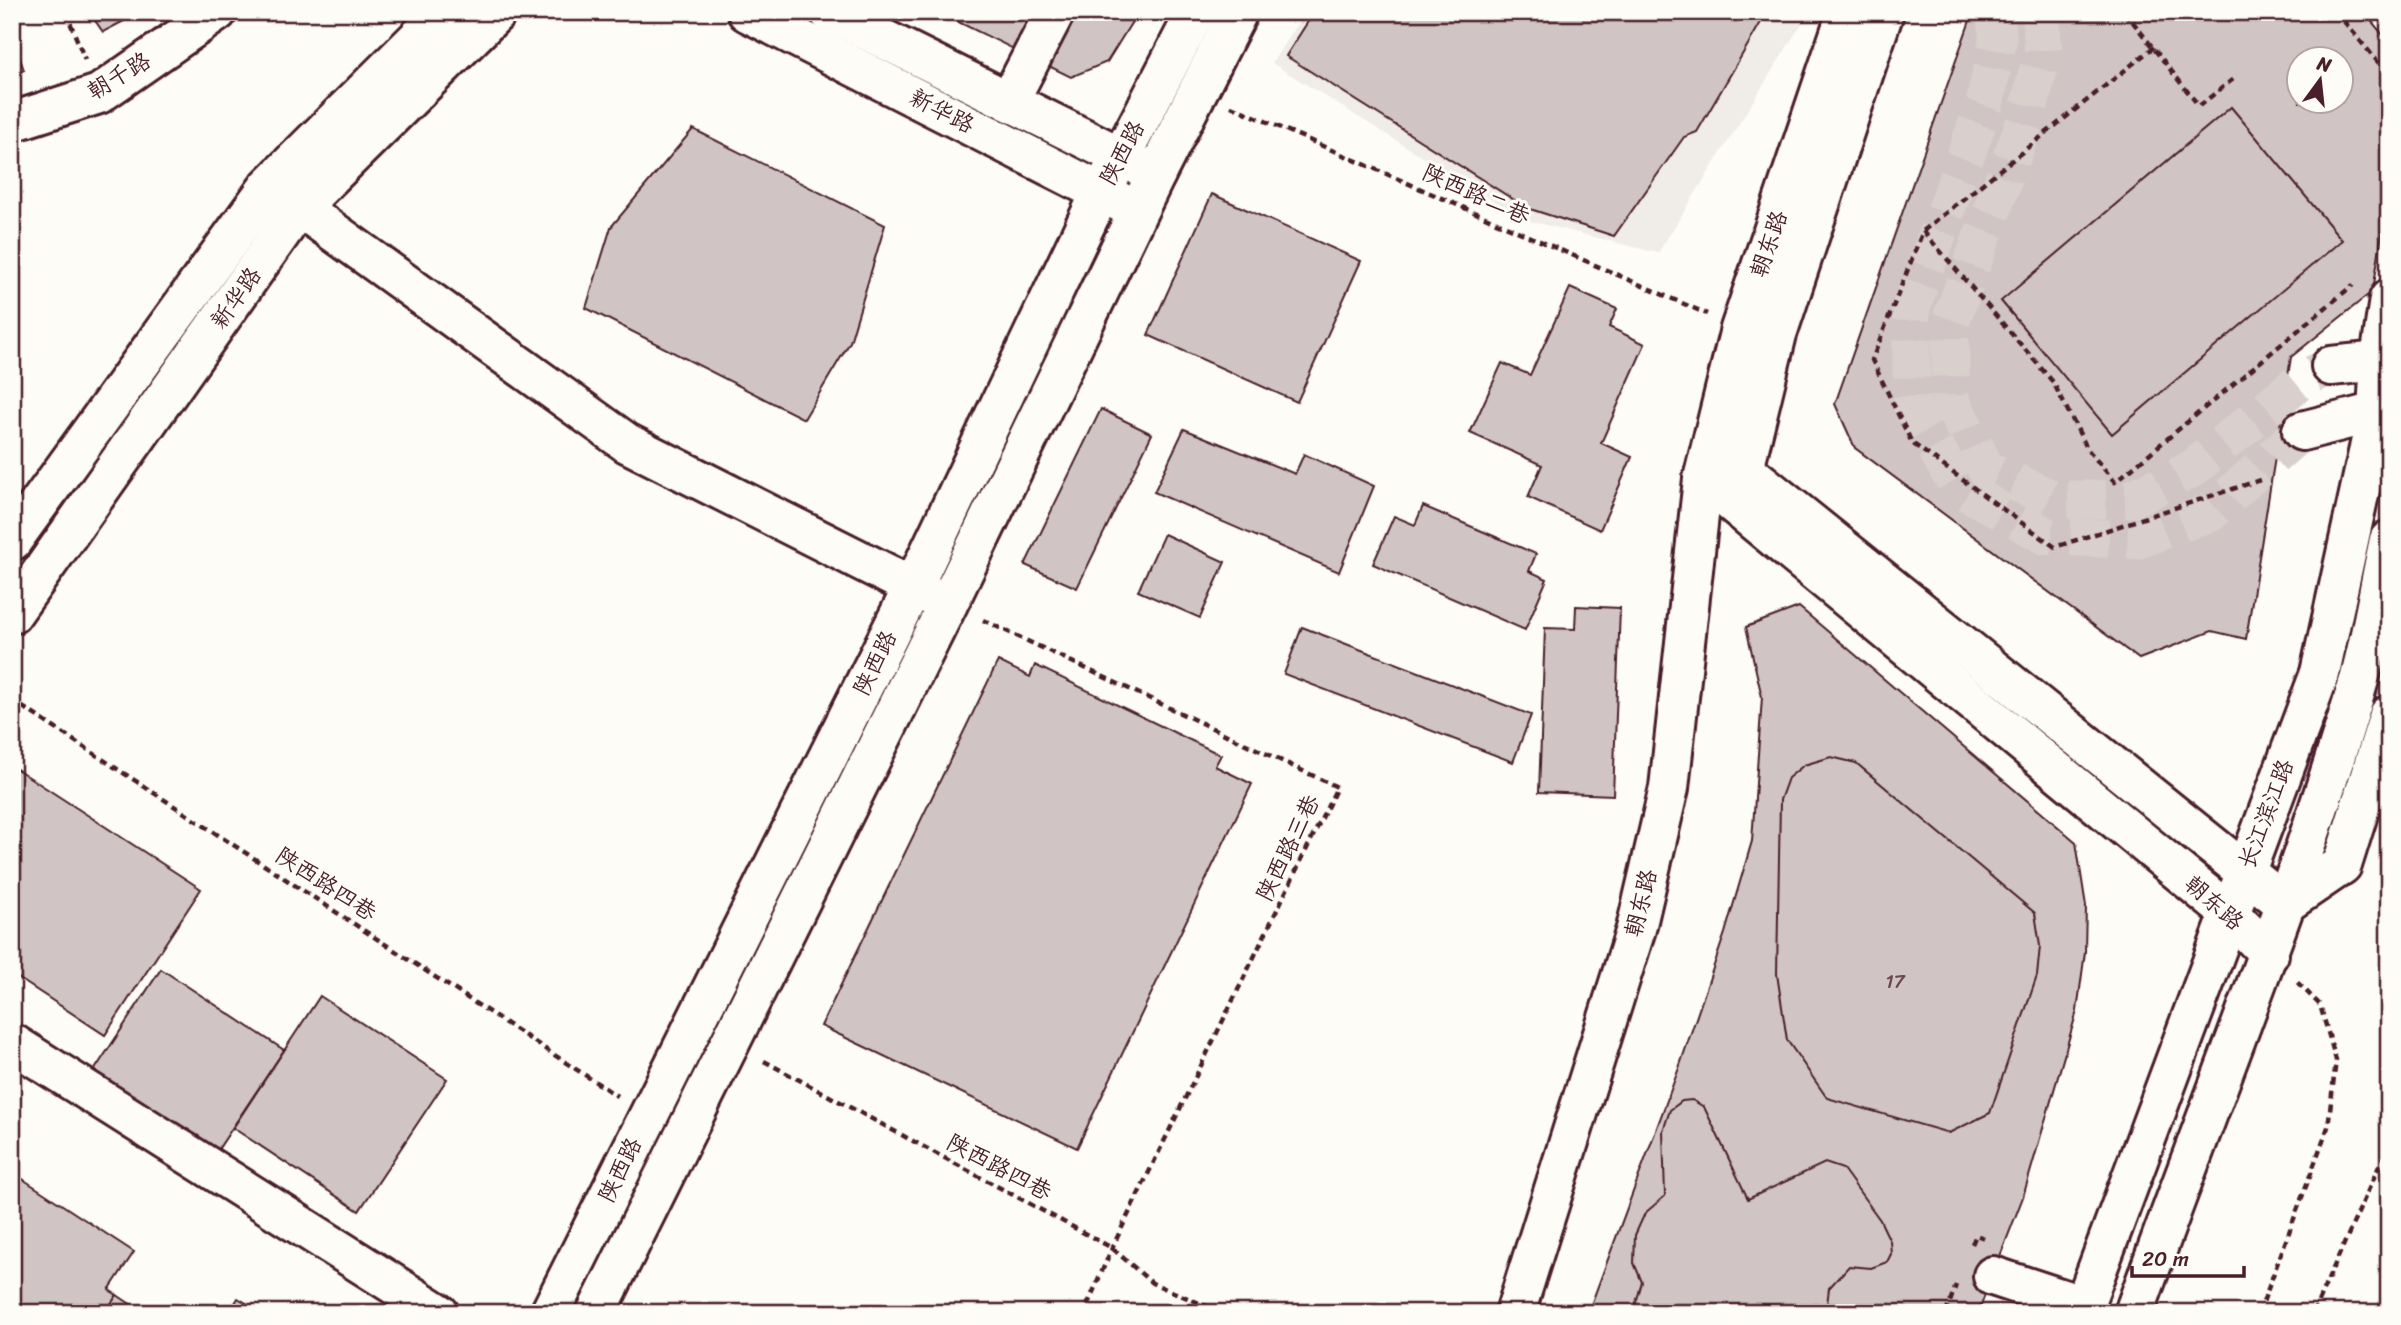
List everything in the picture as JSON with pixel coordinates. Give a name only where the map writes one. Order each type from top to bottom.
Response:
[{"type":"main road","name":"朝千路","points":[[12,122],[99,94],[217,12]]},
{"type":"main road","name":"新华路","points":[[12,541],[269,186],[444,12]]},
{"type":"main road","name":"新华路","points":[[12,614],[299,209],[497,12]]},
{"type":"main road","name":"新华路","points":[[747,12],[1138,211]]},
{"type":"main road","points":[[1009,101],[1055,12]]},
{"type":"main road","name":"陕西路","points":[[550,1313],[913,587],[1101,192],[1196,12]]},
{"type":"main road","name":"陕西路","points":[[596,1313],[1238,12]]},
{"type":"main road","name":"朝东路","points":[[1515,1313],[1636,929],[1669,788],[1703,479],[1740,329],[1847,12]]},
{"type":"main road","name":"朝东路","points":[[1884,12],[1777,334],[1744,469],[2285,904]]},
{"type":"main road","name":"新华路","points":[[835,14],[1156,174]]},
{"type":"main road","points":[[269,186],[627,443],[948,604]]},
{"type":"main road","name":"长江滨江路","points":[[2082,1309],[2320,673],[2383,413],[2389,299]]},
{"type":"main road","points":[[2331,366],[2384,360]]},
{"type":"main road","points":[[2302,431],[2383,413]]},
{"type":"main road","points":[[1703,479],[1744,469]]},
{"type":"main road","name":"朝东路","points":[[1703,479],[2229,914],[2269,954]]},
{"type":"main road","name":"长江滨江路","points":[[2134,1313],[2206,1112],[2269,954],[2357,688],[2389,540]]},
{"type":"main road","points":[[2285,904],[2342,865],[2389,715]]},
{"type":"main road","points":[[12,1043],[439,1313]]},
{"type":"main road","points":[[1993,1276],[2082,1309]]},
{"type":"path","points":[[66,12],[99,94]]},
{"type":"path","points":[[2125,12],[2199,106],[2238,76]]},
{"type":"path","points":[[2336,12],[2384,68]]},
{"type":"path","points":[[2154,47],[1923,231],[1872,360],[1912,443],[2055,547],[2260,480]]},
{"type":"path","name":"陕西路二巷","points":[[1198,92],[1740,329]]},
{"type":"path","points":[[1923,231],[2053,382],[2088,450],[2115,482],[2354,284]]},
{"type":"path","name":"陕西路三巷","points":[[948,604],[1337,787],[1112,1248],[1084,1313]]},
{"type":"path","name":"陕西路四巷","points":[[12,700],[620,1098]]},
{"type":"path","points":[[2259,1313],[2328,1127],[2336,1060],[2320,1004],[2269,954]]},
{"type":"path","name":"陕西路四巷","points":[[754,1056],[1112,1248],[1152,1283],[1223,1313]]},
{"type":"path","points":[[2313,1313],[2389,1144]]},
{"type":"shaded area","points":[[1305,12],[1809,12],[1658,253],[1522,219],[1272,63]]},
{"type":"building","points":[[89,12],[141,12],[103,32]]},
{"type":"building","points":[[938,12],[1138,12],[1107,62],[1071,77]]},
{"type":"building","points":[[1314,12],[1767,12],[1697,132],[1684,137],[1614,236],[1527,208],[1286,56]]},
{"type":"building","points":[[1973,12],[2364,12],[2389,42],[2389,188],[2373,291],[2291,357],[2246,639],[2212,631],[2139,659],[1855,448],[1835,404]]},
{"type":"building","points":[[12,36],[24,70],[12,74]]},
{"type":"building","points":[[2231,107],[2342,240],[2112,434],[2001,301]]},
{"type":"building","points":[[693,129],[885,225],[850,342],[804,419],[586,308],[611,227]]},
{"type":"building","points":[[1212,194],[1361,261],[1297,402],[1148,335]]},
{"type":"building","points":[[1570,288],[1617,309],[1609,327],[1645,344],[1601,443],[1632,457],[1600,530],[1528,497],[1542,465],[1470,433],[1502,363],[1530,375]]},
{"type":"building","points":[[1101,409],[1152,434],[1077,588],[1025,565]]},
{"type":"building","points":[[1184,429],[1295,474],[1304,454],[1374,486],[1339,572],[1154,492]]},
{"type":"building","points":[[1423,506],[1536,554],[1529,571],[1547,579],[1525,630],[1373,564],[1394,516],[1415,525]]},
{"type":"building","points":[[1164,534],[1225,562],[1200,618],[1138,591]]},
{"type":"building","points":[[1576,606],[1620,608],[1613,795],[1539,792],[1545,628],[1575,629]]},
{"type":"building","points":[[1799,607],[2076,842],[2086,906],[2085,952],[2077,1011],[2023,1197],[1978,1313],[1588,1313],[1679,1068],[1725,933],[1752,841],[1762,697],[1746,627]]},
{"type":"building","points":[[1302,627],[1531,715],[1513,762],[1284,674]]},
{"type":"building","points":[[998,661],[1030,677],[1035,665],[1221,755],[1215,766],[1252,784],[1077,1148],[821,1026]]},
{"type":"building","points":[[1831,757],[1856,763],[2035,913],[2040,946],[2037,976],[1990,1113],[1949,1133],[1827,1098],[1787,1040],[1777,974],[1780,800],[1788,778],[1804,765]]},
{"type":"building","points":[[12,766],[201,889],[105,1035],[12,974]]},
{"type":"building","points":[[161,969],[284,1050],[215,1154],[92,1074]]},
{"type":"building","points":[[320,996],[447,1079],[359,1211],[233,1128]]},
{"type":"building","points":[[1692,1100],[1704,1107],[1748,1199],[1825,1163],[1843,1169],[1880,1220],[1890,1241],[1891,1254],[1887,1262],[1871,1268],[1849,1266],[1829,1288],[1826,1313],[1633,1313],[1642,1282],[1634,1263],[1635,1235],[1645,1213],[1665,1196],[1663,1131],[1670,1110],[1682,1101]]},
{"type":"building","points":[[12,1172],[134,1252],[109,1290],[117,1295],[105,1313],[12,1313]]},
{"type":"building","points":[[117,1295],[144,1313],[105,1313]]},
{"type":"building","points":[[238,1298],[263,1313],[229,1313]]},
{"type":"tunnel","points":[[1995,12],[1998,39],[1985,102],[1911,308],[1912,406],[1958,487],[2046,536],[2137,540],[2211,512],[2302,431]]},
{"type":"tunnel","points":[[2041,12],[2043,51],[2026,119],[1950,323],[1951,401],[1986,469],[2055,500],[2132,499],[2192,469],[2303,379],[2331,366]]}]
